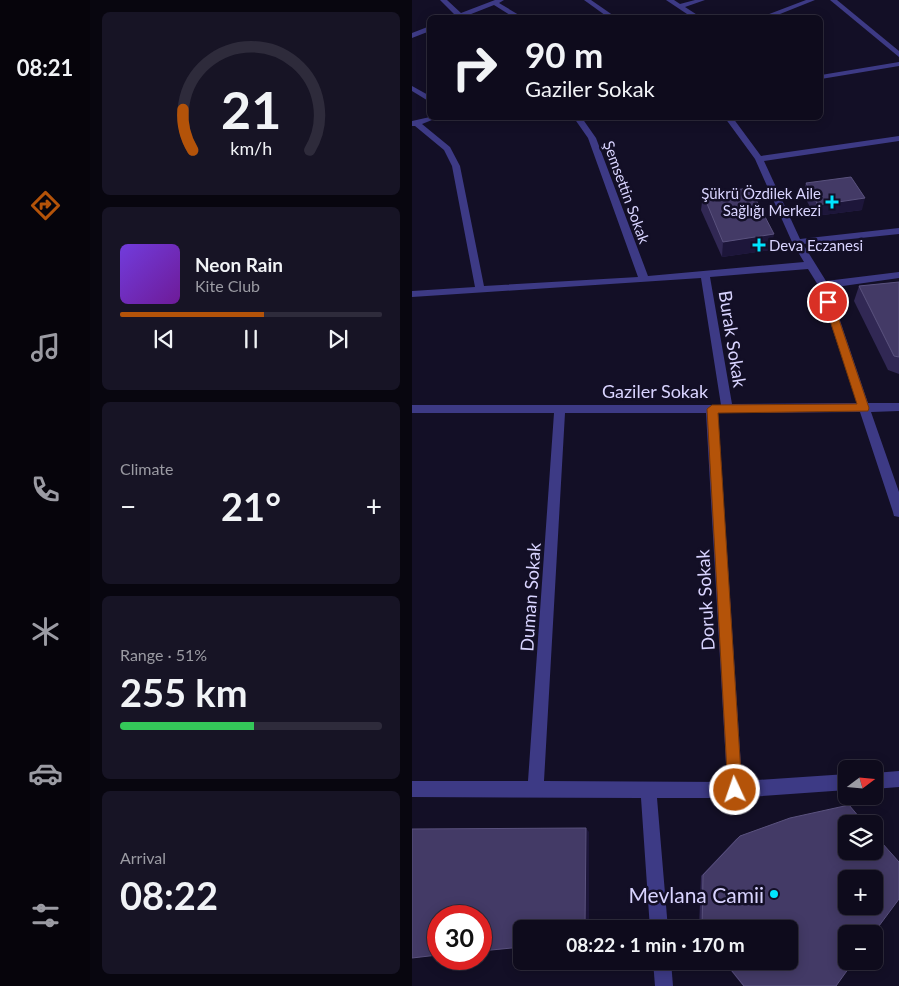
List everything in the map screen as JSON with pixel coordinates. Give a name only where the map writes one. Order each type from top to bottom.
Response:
[{"type":"street","points":[[443,0],[455,15]]},
{"type":"street","points":[[587,0],[610,15]]},
{"type":"street","points":[[669,0],[694,15]]},
{"type":"street","points":[[681,6],[702,0]]},
{"type":"street","points":[[770,15],[812,0]]},
{"type":"street","points":[[833,0],[898,55]]},
{"type":"street","points":[[459,15],[498,1],[517,15]]},
{"type":"street","points":[[412,36],[427,30]]},
{"type":"street","points":[[823,77],[898,64]]},
{"type":"street","points":[[412,88],[427,98]]},
{"type":"street","points":[[414,123],[427,120]]},
{"type":"street","name":"Şemsettin Sokak","points":[[579,120],[592,138],[644,279]]},
{"type":"street","points":[[730,120],[759,159],[797,242],[822,285],[898,512]]},
{"type":"street","points":[[414,123],[447,149],[456,166],[480,289]]},
{"type":"street","points":[[759,159],[898,138]]},
{"type":"street","points":[[797,242],[898,231]]},
{"type":"street","points":[[412,294],[705,275],[812,265]]},
{"type":"street","name":"Burak Sokak","points":[[705,275],[727,409]]},
{"type":"street","points":[[822,285],[898,275]]},
{"type":"street","name":"Gaziler Sokak","points":[[412,409],[727,409],[898,406]]},
{"type":"street","name":"Duman Sokak","points":[[536,788],[560,409]]},
{"type":"street","name":"Doruk Sokak","points":[[712,409],[735,790]]},
{"type":"street","points":[[883,780],[898,779]]},
{"type":"street","points":[[412,789],[735,790],[838,783]]},
{"type":"street","points":[[648,789],[658,920]]},
{"type":"street","points":[[663,970],[664,986]]},
{"type":"building","points":[[851,177],[865,198],[818,205],[806,183]]},
{"type":"building","points":[[750,188],[774,234],[723,242],[703,194]]},
{"type":"building","points":[[899,282],[899,357],[894,356],[859,286]]},
{"type":"building","name":"Mevlana Camii","points":[[849,805],[857,815],[838,815],[838,860],[883,860],[883,844],[899,862],[899,899],[880,925],[838,925],[838,970],[848,970],[836,986],[744,986],[731,970],[798,970],[798,920],[702,920],[703,875],[740,836],[790,818]]},
{"type":"building","points":[[586,828],[585,920],[513,920],[513,948],[492,950],[492,905],[427,905],[427,956],[412,958],[412,829]]},
{"type":"place","name":"Şükrü Özdilek Aile Sağlığı Merkezi","points":[[832,202]]},
{"type":"place","name":"Deva Eczanesi","points":[[759,245]]},
{"type":"place","name":"Mevlana Camii","points":[[774,894]]},
{"type":"route","points":[[735,790],[712,409],[864,408],[828,302]]}]
